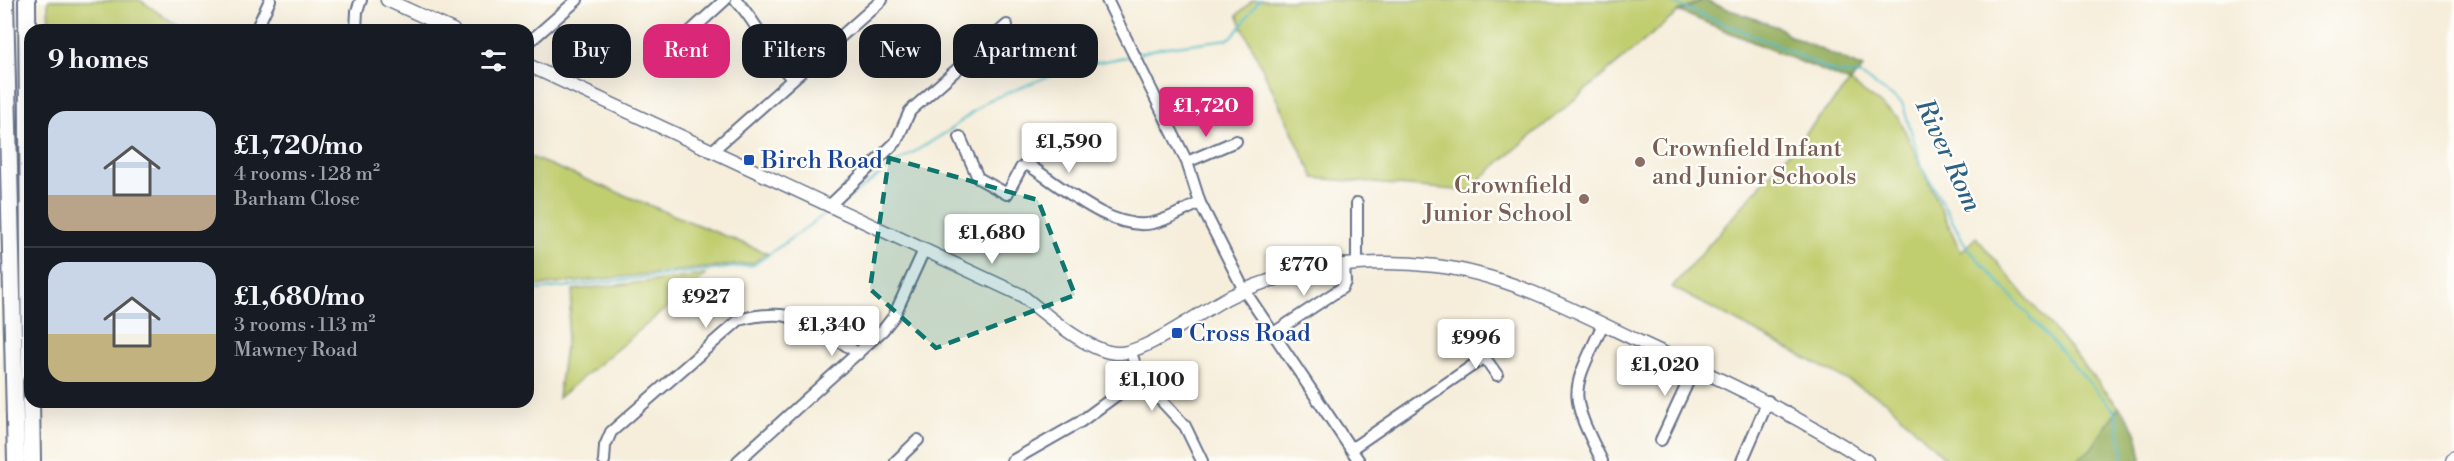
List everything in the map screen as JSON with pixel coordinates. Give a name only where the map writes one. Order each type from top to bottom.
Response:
[{"type":"highway","points":[[5,0],[15,461]]},
{"type":"highway","points":[[27,0],[27,24]]},
{"type":"highway","points":[[31,408],[32,461]]},
{"type":"street","points":[[259,24],[270,0]]},
{"type":"street","points":[[356,24],[357,11],[361,0]]},
{"type":"street","points":[[387,0],[440,24]]},
{"type":"street","points":[[534,38],[577,0]]},
{"type":"street","points":[[699,24],[726,0]]},
{"type":"street","points":[[736,0],[755,21],[780,66],[792,79]]},
{"type":"street","points":[[712,151],[882,0]]},
{"type":"street","points":[[1107,0],[1187,162],[1200,203],[1244,290],[1359,461]]},
{"type":"street","points":[[534,68],[1021,295],[1092,346],[1114,353],[1131,353],[1244,290],[1271,280],[1351,264],[1437,266],[1477,274],[1545,298],[1604,324],[1768,401],[1867,461]]},
{"type":"street","points":[[834,208],[896,142],[910,111],[953,73]]},
{"type":"street","points":[[960,137],[978,178],[1007,194],[1021,168],[1027,164],[1114,220],[1135,225],[1155,223],[1200,203]]},
{"type":"street","points":[[1187,162],[1236,141]]},
{"type":"street","points":[[1272,334],[1342,288],[1351,264],[1357,203]]},
{"type":"street","points":[[738,461],[858,354],[894,316],[924,250]]},
{"type":"street","points":[[604,461],[605,446],[611,432],[739,320],[756,315],[784,315],[858,354]]},
{"type":"street","points":[[1602,461],[1580,418],[1576,391],[1580,372],[1604,324]]},
{"type":"street","points":[[1131,353],[1140,378],[1185,426],[1202,461]]},
{"type":"street","points":[[1351,449],[1481,353],[1497,375]]},
{"type":"street","points":[[1661,440],[1695,367]]},
{"type":"street","points":[[1012,461],[1080,422],[1140,378]]},
{"type":"street","points":[[1742,461],[1768,401]]},
{"type":"street","points":[[896,461],[910,457],[918,440]]},
{"type":"street","points":[[2452,461],[2454,457]]},
{"type":"highlighted area","points":[[889,158],[1038,200],[1075,295],[936,348],[870,289]]},
{"type":"green space","points":[[48,0],[140,0],[174,24],[49,24]]},
{"type":"green space","points":[[1253,0],[1703,0],[1681,10],[1481,178],[1479,192],[1314,178],[1237,15]]},
{"type":"green space","points":[[1703,0],[1780,28],[1786,34],[1863,68],[1850,82],[1680,12]]},
{"type":"green space","points":[[1850,82],[1899,118],[1961,252],[1976,237],[2119,407],[2091,449],[2075,461],[1948,461],[1886,401],[1672,287]]},
{"type":"green space","points":[[534,158],[767,253],[753,263],[534,286]]},
{"type":"green space","points":[[706,275],[558,398],[573,290]]},
{"type":"green space","points":[[2119,407],[2136,432],[2141,461],[2075,461],[2091,449]]},
{"type":"waterway","name":"River Rom","points":[[1137,54],[1160,48],[1228,39],[1233,36],[1260,0]]},
{"type":"waterway","name":"River Rom","points":[[1665,0],[1772,43],[1834,72],[1862,76],[1902,103],[1922,166],[1966,246],[2115,411],[2123,451],[2121,461]]},
{"type":"waterway","name":"River Rom","points":[[839,205],[896,163],[947,132],[987,101],[1072,67],[1132,56]]},
{"type":"waterway","name":"River Rom","points":[[534,290],[754,265],[829,211]]},
{"type":"place","name":"Birch Road","points":[[749,160]]},
{"type":"place","name":"Crownfield Infant and Junior Schools","points":[[1640,162]]},
{"type":"place","name":"Crownfield Junior School","points":[[1584,199]]},
{"type":"place","name":"Cross Road","points":[[1177,333]]}]
